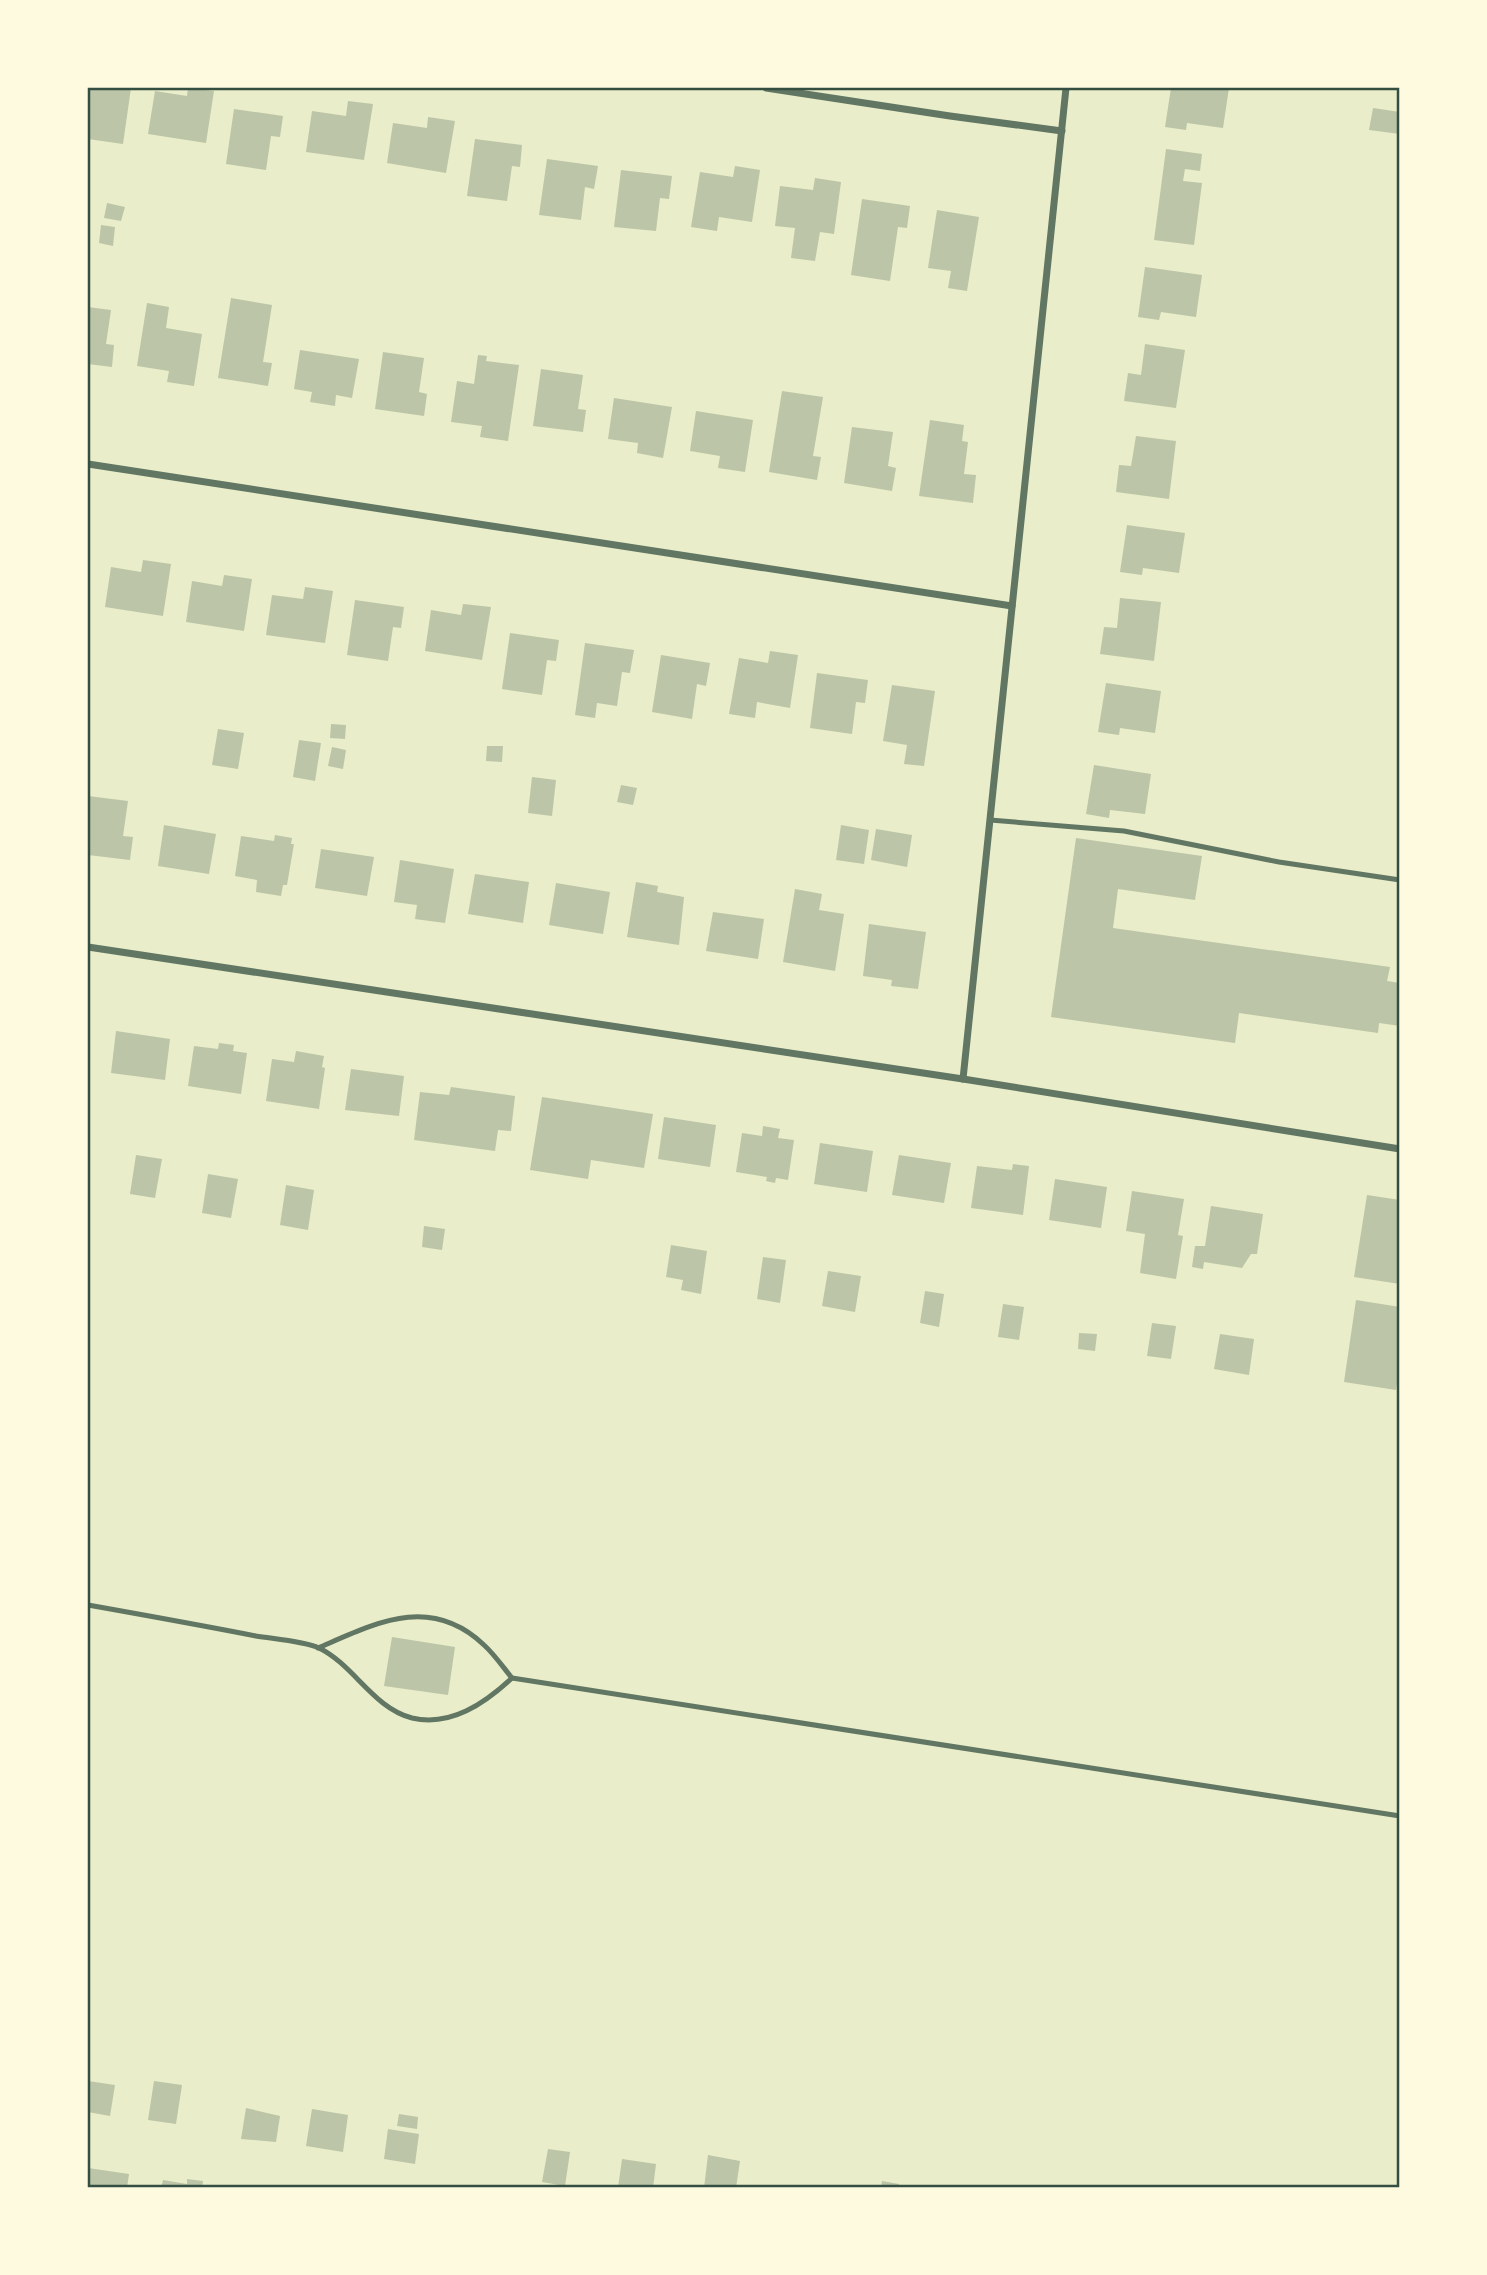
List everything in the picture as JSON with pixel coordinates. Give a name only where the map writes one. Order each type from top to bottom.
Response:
[{"type":"street","points":[[766,88],[1062,131]]},
{"type":"street","points":[[963,1079],[1066,88]]},
{"type":"street","points":[[88,464],[1012,606]]},
{"type":"street","points":[[88,947],[963,1079],[1399,1149]]},
{"type":"lane","points":[[990,820],[1124,831],[1279,862],[1399,880]]},
{"type":"lane","points":[[88,1605],[318,1648],[351,1671],[372,1694],[392,1709],[412,1718],[433,1720],[456,1716],[489,1699],[512,1678]]},
{"type":"lane","points":[[318,1648],[389,1621],[416,1615],[441,1618],[459,1625],[484,1645],[512,1678],[1399,1816]]},
{"type":"building","points":[[88,88],[131,88],[123,144],[88,139]]},
{"type":"building","points":[[188,88],[214,91],[206,143],[148,134],[155,91],[187,96]]},
{"type":"building","points":[[1171,88],[1229,88],[1223,128],[1187,123],[1186,130],[1165,127]]},
{"type":"building","points":[[348,101],[373,104],[364,160],[306,152],[312,111],[346,116]]},
{"type":"building","points":[[1373,108],[1400,112],[1400,134],[1369,130]]},
{"type":"building","points":[[234,109],[283,116],[280,137],[271,136],[266,170],[226,164]]},
{"type":"building","points":[[428,117],[455,121],[446,173],[387,163],[393,123],[427,128]]},
{"type":"building","points":[[475,139],[522,145],[520,167],[512,166],[507,201],[467,196]]},
{"type":"building","points":[[1166,149],[1202,154],[1200,171],[1185,169],[1183,181],[1202,183],[1194,245],[1154,240]]},
{"type":"building","points":[[547,159],[598,166],[594,189],[585,187],[581,220],[539,215]]},
{"type":"building","points":[[735,166],[760,170],[752,222],[719,217],[717,231],[691,227],[700,172],[733,177]]},
{"type":"building","points":[[621,170],[672,176],[669,199],[660,198],[656,231],[614,227]]},
{"type":"building","points":[[815,178],[841,182],[834,234],[820,232],[815,261],[791,258],[795,228],[775,226],[780,186],[813,190]]},
{"type":"building","points":[[862,199],[910,206],[907,228],[898,227],[890,281],[851,275]]},
{"type":"building","points":[[107,203],[125,207],[121,221],[104,218]]},
{"type":"building","points":[[937,210],[979,217],[967,291],[948,288],[951,271],[928,268]]},
{"type":"building","points":[[101,225],[115,227],[113,246],[99,243]]},
{"type":"building","points":[[1145,267],[1202,275],[1196,317],[1161,312],[1159,320],[1138,317]]},
{"type":"building","points":[[231,298],[272,305],[263,362],[272,363],[268,386],[218,378]]},
{"type":"building","points":[[147,303],[169,307],[166,328],[202,334],[194,386],[167,382],[169,371],[137,366]]},
{"type":"building","points":[[88,307],[111,310],[106,344],[114,345],[112,367],[88,364]]},
{"type":"building","points":[[1145,344],[1185,350],[1176,408],[1124,401],[1128,373],[1141,375]]},
{"type":"building","points":[[300,350],[359,359],[352,398],[336,395],[335,406],[310,402],[312,392],[294,389]]},
{"type":"building","points":[[383,352],[424,358],[419,392],[427,394],[424,416],[375,409]]},
{"type":"building","points":[[478,355],[487,356],[486,361],[519,365],[508,441],[480,437],[482,426],[451,422],[457,381],[474,384]]},
{"type":"building","points":[[541,369],[583,375],[578,409],[586,410],[583,432],[533,426]]},
{"type":"building","points":[[782,391],[823,397],[813,456],[821,457],[817,480],[769,472]]},
{"type":"building","points":[[614,398],[672,407],[663,458],[637,453],[638,443],[608,439]]},
{"type":"building","points":[[696,411],[753,420],[745,472],[718,468],[720,456],[690,451]]},
{"type":"building","points":[[930,420],[964,425],[962,441],[968,442],[964,474],[976,475],[973,503],[919,496]]},
{"type":"building","points":[[852,427],[893,432],[888,466],[896,468],[892,491],[844,483]]},
{"type":"building","points":[[1136,436],[1176,441],[1169,499],[1116,492],[1119,465],[1131,466]]},
{"type":"building","points":[[1127,525],[1185,533],[1179,573],[1143,568],[1142,575],[1120,572]]},
{"type":"building","points":[[143,560],[171,564],[163,616],[105,607],[111,567],[141,572]]},
{"type":"building","points":[[224,575],[252,579],[244,631],[186,622],[192,581],[222,586]]},
{"type":"building","points":[[305,587],[333,591],[325,643],[266,635],[272,595],[303,599]]},
{"type":"building","points":[[1120,598],[1161,602],[1154,661],[1100,654],[1104,627],[1117,628]]},
{"type":"building","points":[[355,600],[404,607],[401,628],[393,627],[388,661],[347,655]]},
{"type":"building","points":[[463,604],[491,607],[482,660],[425,651],[431,610],[461,615]]},
{"type":"building","points":[[510,633],[559,640],[556,661],[547,660],[542,695],[502,689]]},
{"type":"building","points":[[585,643],[634,650],[630,673],[622,672],[617,706],[597,703],[595,718],[575,715]]},
{"type":"building","points":[[770,651],[798,655],[790,708],[757,702],[755,718],[729,714],[739,658],[768,663]]},
{"type":"building","points":[[661,655],[710,663],[706,686],[697,684],[692,719],[652,712]]},
{"type":"building","points":[[817,673],[868,680],[865,703],[856,702],[852,734],[810,728]]},
{"type":"building","points":[[1106,683],[1161,691],[1155,733],[1120,728],[1119,735],[1098,732]]},
{"type":"building","points":[[892,685],[935,691],[924,766],[904,764],[907,745],[883,741]]},
{"type":"building","points":[[331,724],[346,725],[345,739],[330,738]]},
{"type":"building","points":[[218,729],[244,733],[238,769],[212,765]]},
{"type":"building","points":[[299,740],[321,743],[315,781],[293,777]]},
{"type":"building","points":[[487,746],[503,746],[502,762],[486,761]]},
{"type":"building","points":[[332,747],[346,750],[343,769],[328,766]]},
{"type":"building","points":[[1094,765],[1151,774],[1145,814],[1110,810],[1109,818],[1086,814]]},
{"type":"building","points":[[532,777],[556,780],[552,816],[528,813]]},
{"type":"building","points":[[621,785],[637,788],[633,805],[617,802]]},
{"type":"building","points":[[88,796],[128,801],[123,836],[133,837],[130,860],[88,855]]},
{"type":"building","points":[[164,825],[216,834],[209,874],[158,866]]},
{"type":"building","points":[[841,825],[869,830],[864,864],[836,860]]},
{"type":"building","points":[[876,829],[912,835],[907,867],[871,860]]},
{"type":"building","points":[[275,835],[292,838],[291,844],[294,844],[287,885],[283,885],[281,896],[256,892],[257,880],[235,876],[241,836],[274,841]]},
{"type":"building","points":[[1076,838],[1202,856],[1195,900],[1118,889],[1113,928],[1390,967],[1387,981],[1400,983],[1400,1026],[1379,1023],[1378,1033],[1239,1013],[1235,1043],[1051,1017]]},
{"type":"building","points":[[321,849],[374,857],[367,896],[315,888]]},
{"type":"building","points":[[400,860],[454,869],[445,923],[415,919],[417,905],[394,902]]},
{"type":"building","points":[[475,874],[529,882],[523,923],[468,914]]},
{"type":"building","points":[[636,882],[658,886],[657,892],[684,897],[679,945],[627,937]]},
{"type":"building","points":[[556,883],[610,892],[603,934],[549,925]]},
{"type":"building","points":[[795,889],[822,894],[819,910],[844,914],[835,971],[783,962]]},
{"type":"building","points":[[713,912],[764,919],[758,959],[706,951]]},
{"type":"building","points":[[869,924],[926,932],[918,989],[891,986],[892,980],[863,976]]},
{"type":"building","points":[[116,1031],[170,1039],[165,1080],[111,1073]]},
{"type":"building","points":[[219,1043],[234,1045],[233,1051],[247,1053],[241,1094],[188,1086],[194,1046],[218,1049]]},
{"type":"building","points":[[296,1051],[324,1056],[322,1067],[325,1068],[319,1109],[266,1101],[272,1059],[294,1062]]},
{"type":"building","points":[[351,1069],[404,1076],[399,1116],[345,1110]]},
{"type":"building","points":[[451,1087],[515,1096],[511,1131],[498,1130],[495,1151],[414,1140],[420,1092],[449,1095]]},
{"type":"building","points":[[542,1097],[653,1114],[644,1168],[591,1160],[588,1179],[530,1170]]},
{"type":"building","points":[[664,1117],[716,1125],[710,1167],[658,1159]]},
{"type":"building","points":[[763,1126],[780,1129],[778,1138],[794,1140],[788,1180],[776,1178],[775,1183],[766,1181],[767,1177],[736,1172],[742,1133],[762,1136]]},
{"type":"building","points":[[820,1143],[873,1151],[867,1192],[814,1184]]},
{"type":"building","points":[[136,1155],[162,1159],[155,1198],[130,1194]]},
{"type":"building","points":[[899,1155],[951,1163],[944,1203],[892,1195]]},
{"type":"building","points":[[1013,1164],[1029,1166],[1023,1215],[971,1208],[977,1166],[1012,1170]]},
{"type":"building","points":[[208,1174],[238,1179],[231,1218],[202,1213]]},
{"type":"building","points":[[1055,1179],[1107,1187],[1101,1228],[1049,1220]]},
{"type":"building","points":[[286,1185],[314,1190],[308,1230],[280,1225]]},
{"type":"building","points":[[1132,1191],[1184,1199],[1178,1235],[1183,1236],[1176,1279],[1140,1273],[1145,1234],[1126,1231]]},
{"type":"building","points":[[1367,1195],[1400,1200],[1400,1284],[1354,1277]]},
{"type":"building","points":[[1211,1206],[1263,1214],[1257,1254],[1251,1254],[1242,1268],[1204,1262],[1203,1269],[1192,1267],[1195,1246],[1205,1246]]},
{"type":"building","points":[[424,1226],[445,1229],[442,1250],[422,1247]]},
{"type":"building","points":[[671,1245],[707,1251],[701,1294],[681,1290],[683,1280],[666,1277]]},
{"type":"building","points":[[763,1257],[786,1260],[780,1303],[757,1299]]},
{"type":"building","points":[[828,1271],[861,1276],[855,1312],[822,1306]]},
{"type":"building","points":[[925,1291],[944,1294],[939,1327],[920,1323]]},
{"type":"building","points":[[1356,1300],[1400,1307],[1400,1366],[1396,1390],[1344,1382]]},
{"type":"building","points":[[1003,1304],[1024,1307],[1019,1340],[998,1337]]},
{"type":"building","points":[[1152,1323],[1176,1326],[1171,1359],[1147,1356]]},
{"type":"building","points":[[1079,1333],[1097,1334],[1095,1351],[1078,1349]]},
{"type":"building","points":[[1220,1334],[1254,1339],[1249,1375],[1214,1369]]},
{"type":"building","points":[[392,1637],[455,1647],[448,1695],[384,1686]]},
{"type":"building","points":[[88,2081],[115,2085],[110,2116],[88,2112]]},
{"type":"building","points":[[154,2081],[182,2085],[176,2124],[148,2120]]},
{"type":"building","points":[[246,2108],[280,2116],[276,2142],[241,2139]]},
{"type":"building","points":[[312,2109],[348,2115],[343,2152],[306,2146]]},
{"type":"building","points":[[399,2114],[418,2117],[417,2129],[397,2126]]},
{"type":"building","points":[[388,2129],[419,2134],[415,2164],[384,2159]]},
{"type":"building","points":[[548,2149],[570,2152],[565,2186],[542,2182]]},
{"type":"building","points":[[708,2155],[740,2161],[736,2188],[704,2188]]},
{"type":"building","points":[[622,2159],[656,2164],[653,2188],[618,2188]]},
{"type":"building","points":[[88,2168],[129,2174],[127,2188],[88,2188]]},
{"type":"building","points":[[187,2179],[203,2181],[202,2188],[161,2188],[163,2180],[187,2184]]},
{"type":"building","points":[[882,2181],[899,2184],[898,2188],[881,2188]]}]
